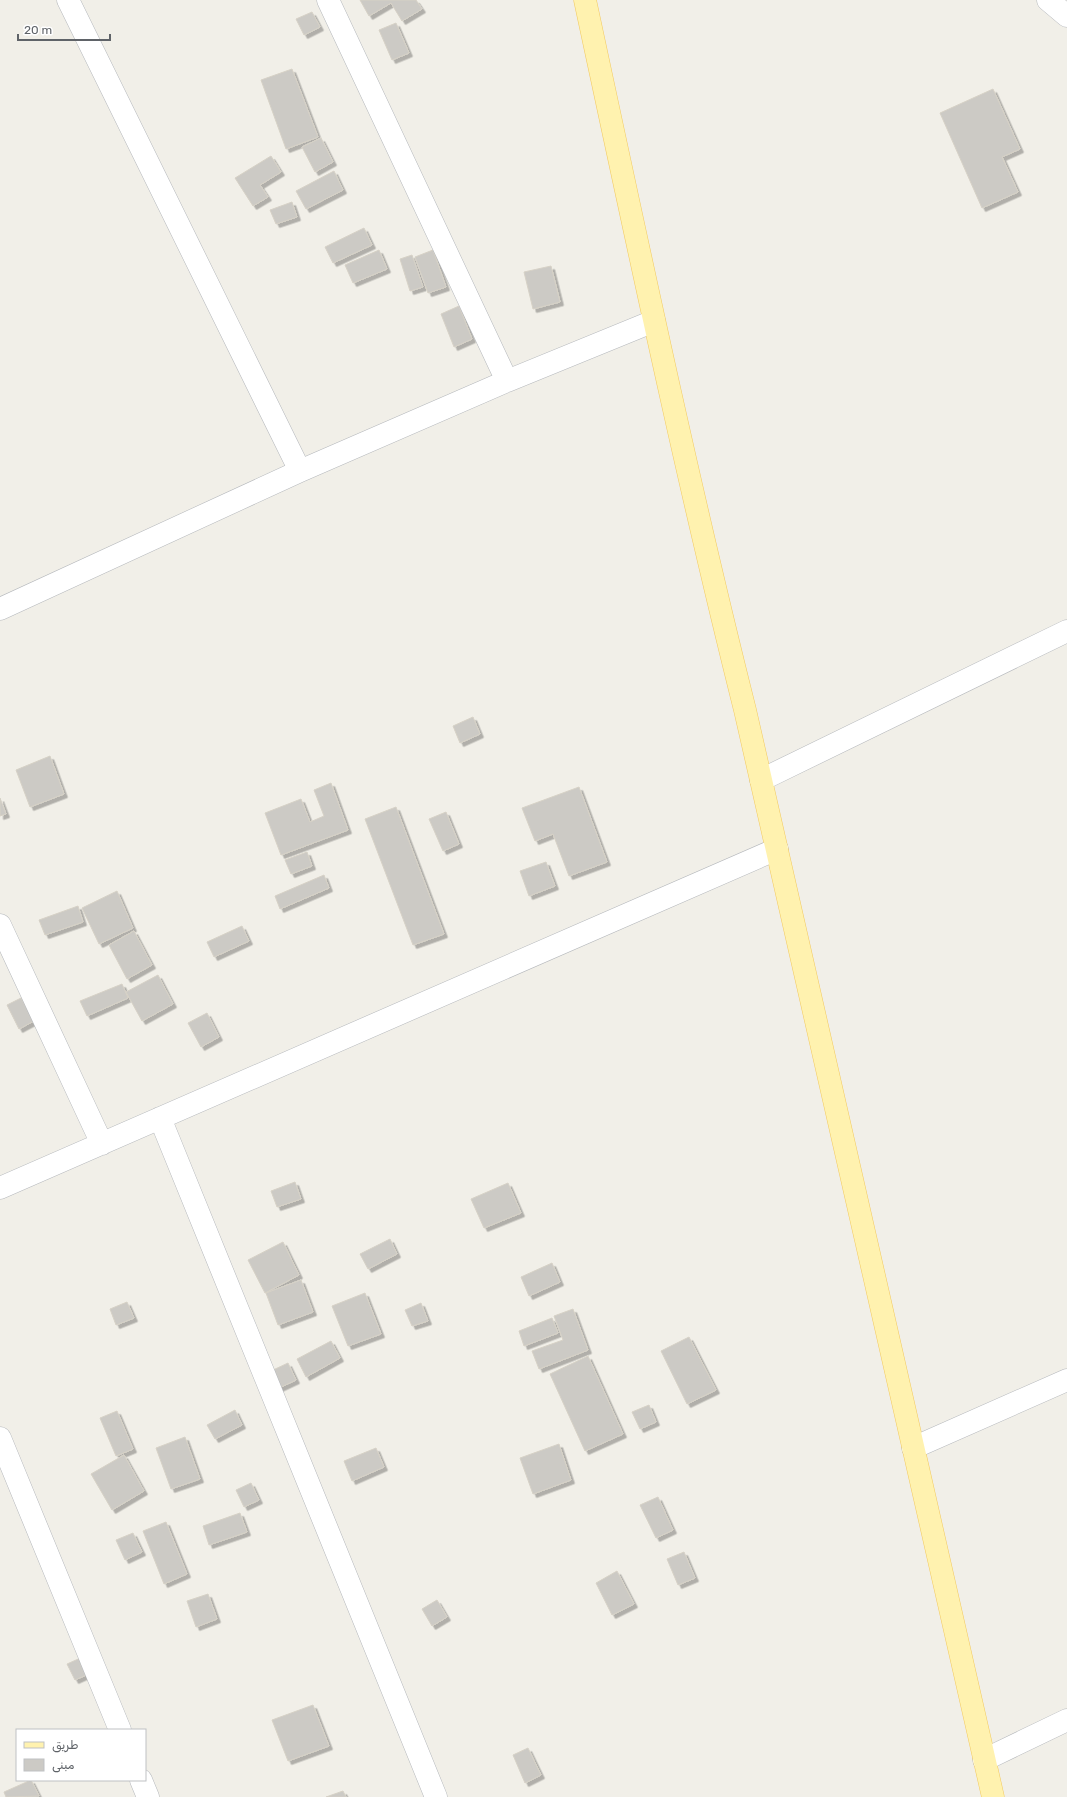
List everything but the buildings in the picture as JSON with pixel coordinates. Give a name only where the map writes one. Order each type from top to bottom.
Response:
[{"type":"main road","points":[[585,0],[654,321],[777,849],[993,1797]]},
{"type":"street","points":[[68,0],[300,471]]},
{"type":"street","points":[[328,0],[507,381]]},
{"type":"street","points":[[1048,0],[1067,16]]},
{"type":"street","points":[[0,609],[300,471],[507,381],[654,321]]},
{"type":"street","points":[[761,780],[1067,631]]},
{"type":"street","points":[[0,1188],[777,849]]},
{"type":"street","points":[[0,925],[102,1144]]},
{"type":"street","points":[[160,1118],[436,1797]]},
{"type":"street","points":[[913,1448],[1067,1380]]},
{"type":"street","points":[[0,1438],[120,1729]]},
{"type":"street","points":[[984,1760],[1067,1720]]},
{"type":"street","points":[[141,1781],[148,1797]]}]
